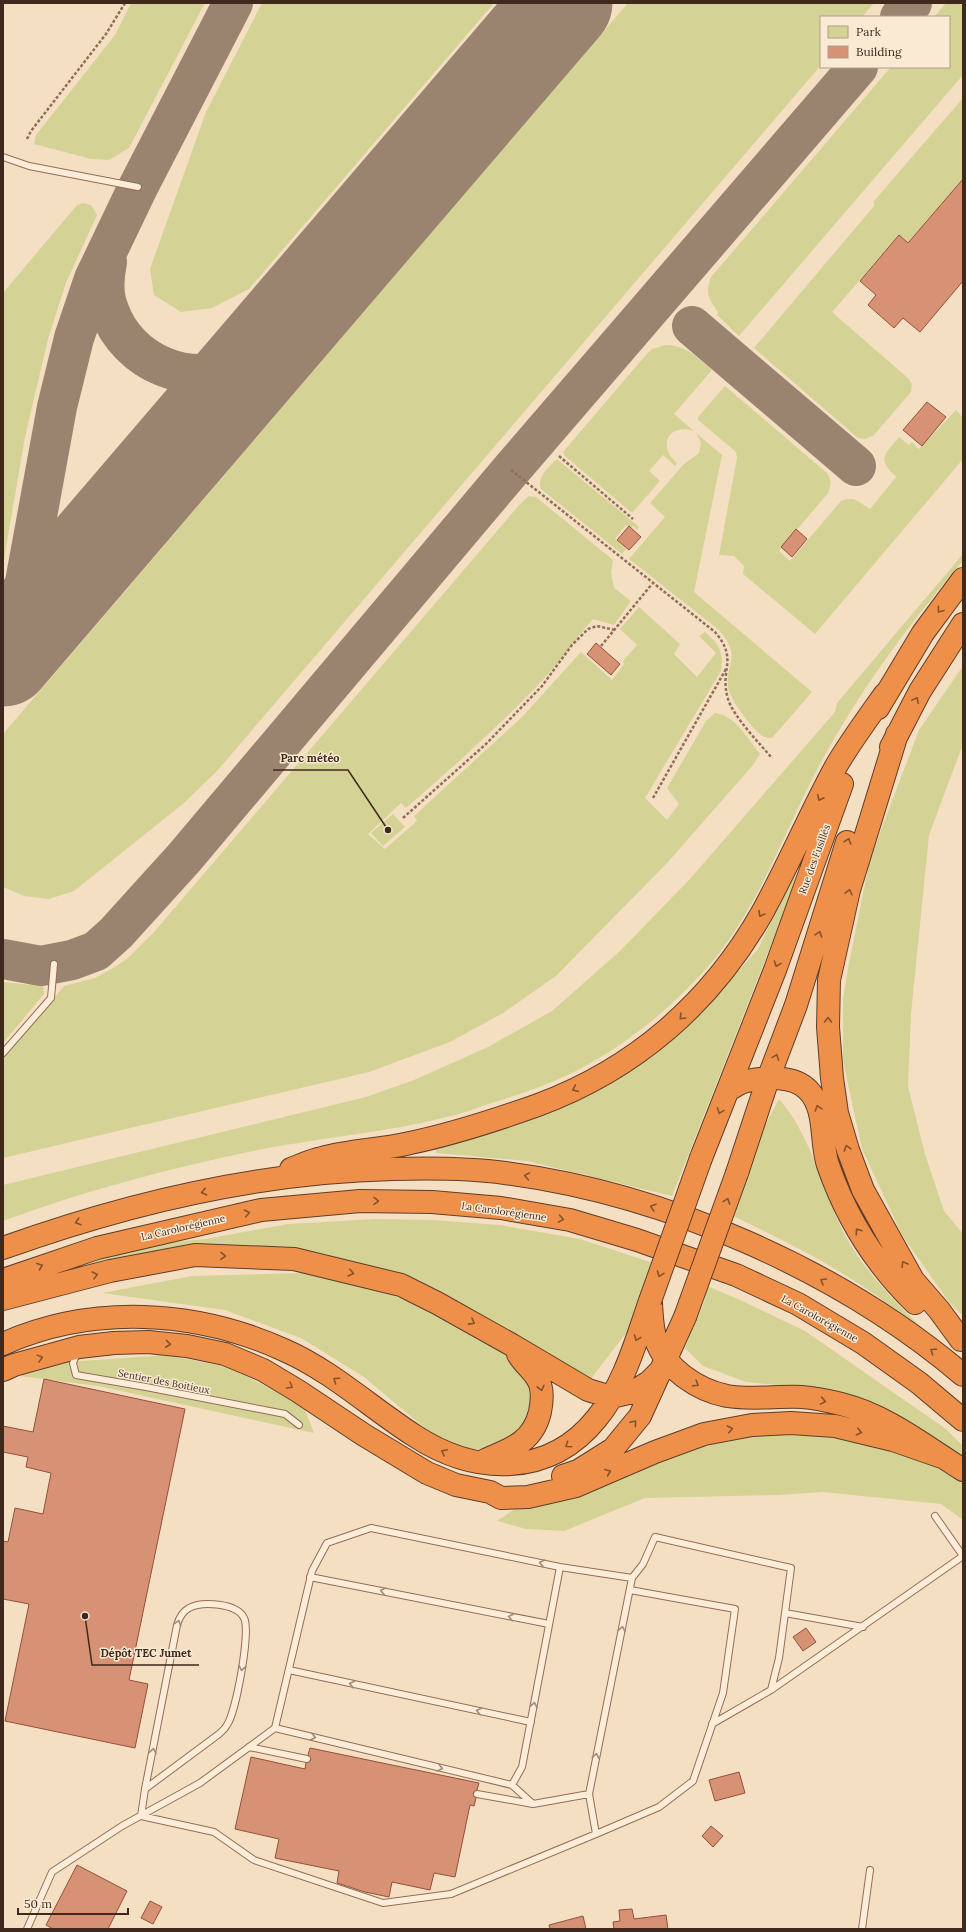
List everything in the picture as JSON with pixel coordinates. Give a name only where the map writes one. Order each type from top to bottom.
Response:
[{"type":"highway","name":"Rue des Fusillés","points":[[76,1335],[128,1316],[173,1318],[210,1325],[244,1334],[285,1350],[320,1369],[416,1437],[450,1454],[478,1463],[504,1465],[534,1462],[560,1451],[580,1437],[598,1418],[623,1374],[701,1158],[775,970],[841,785],[885,694],[923,633],[963,579]]},
{"type":"highway","points":[[490,1492],[546,1482],[578,1471],[612,1449],[640,1416],[685,1317],[737,1173],[768,1079],[798,998],[849,838],[870,789],[897,734],[920,691],[963,624]]},
{"type":"highway","points":[[256,1181],[322,1157],[409,1144],[477,1126],[540,1104],[582,1086],[635,1055],[673,1026],[706,991],[737,952],[782,876],[836,768],[885,694]]},
{"type":"highway","points":[[897,734],[849,890],[829,980],[828,1027],[832,1078],[837,1113],[848,1150],[863,1190],[913,1280],[939,1310],[962,1341]]},
{"type":"highway","points":[[728,1090],[746,1081],[768,1079],[788,1080],[808,1089],[814,1097],[821,1118],[828,1163],[839,1196],[854,1225],[878,1260],[911,1299],[932,1320],[962,1341]]},
{"type":"highway","points":[[3,1248],[106,1214],[144,1204],[256,1181],[355,1170],[431,1168],[504,1172],[576,1185],[649,1206],[746,1241],[814,1275],[879,1313],[942,1357],[963,1375]]},
{"type":"highway","name":"La Carolorégienne","points":[[3,1280],[97,1248],[261,1210],[360,1201],[432,1202],[501,1208],[570,1220],[637,1240],[736,1276],[791,1301],[863,1343],[919,1383],[963,1420]]},
{"type":"highway","points":[[3,1299],[110,1271],[195,1255],[294,1259],[401,1285],[438,1303],[588,1390],[611,1397],[633,1392],[649,1382],[663,1364]]},
{"type":"highway","points":[[650,1301],[654,1331],[663,1364],[701,1387],[726,1396],[804,1397],[842,1404],[868,1414],[906,1433],[963,1470]]},
{"type":"highway","points":[[3,1344],[76,1335],[187,1346],[225,1354],[263,1370],[428,1473],[456,1485],[490,1492],[501,1498],[528,1497],[576,1486],[655,1452],[704,1434],[752,1425],[791,1423],[835,1426],[893,1440],[942,1457]]},
{"type":"highway","points":[[3,1370],[76,1335]]},
{"type":"highway","points":[[478,1463],[515,1448],[528,1437],[538,1423],[543,1400],[540,1384],[534,1372],[520,1358],[512,1345]]},
{"type":"lane","points":[[3,157],[29,166],[138,188]]},
{"type":"lane","points":[[3,1053],[51,998],[54,964]]},
{"type":"lane","name":"Sentier des Boitieux","points":[[76,1335],[73,1363],[76,1375],[285,1414],[299,1425]]},
{"type":"lane","points":[[712,1724],[771,1690],[963,1556],[935,1516]]},
{"type":"lane","points":[[27,1929],[52,1872],[141,1816],[200,1783],[275,1728],[310,1577],[327,1543],[371,1528],[560,1567],[632,1578]]},
{"type":"lane","points":[[596,1834],[589,1794],[632,1578],[644,1564],[654,1537],[791,1568],[779,1658],[771,1690]]},
{"type":"lane","points":[[512,1785],[522,1767],[560,1567]]},
{"type":"lane","points":[[310,1577],[549,1624]]},
{"type":"lane","points":[[141,1816],[214,1832],[254,1860],[383,1903],[451,1894],[659,1807],[693,1781],[723,1693],[736,1609],[630,1590]]},
{"type":"lane","points":[[141,1816],[145,1789],[180,1616],[189,1608],[207,1604],[227,1606],[240,1612],[245,1619],[243,1666],[232,1713],[227,1726],[219,1734],[145,1789]]},
{"type":"lane","points":[[785,1613],[863,1627]]},
{"type":"lane","points":[[289,1670],[531,1722]]},
{"type":"lane","points":[[275,1728],[512,1785],[533,1804]]},
{"type":"lane","points":[[249,1747],[307,1759]]},
{"type":"lane","points":[[476,1794],[533,1804],[589,1794]]},
{"type":"lane","points":[[862,1929],[870,1870]]},
{"type":"path","points":[[27,139],[31,131],[106,34],[125,3]]},
{"type":"path","points":[[559,456],[633,518]]},
{"type":"path","points":[[511,470],[652,584],[715,632],[724,643],[728,656],[725,681],[728,700],[746,728],[772,758]]},
{"type":"path","points":[[601,646],[652,584]]},
{"type":"path","points":[[403,818],[486,744],[542,686],[572,645],[588,629],[597,626],[615,630]]},
{"type":"path","points":[[653,798],[726,668]]},
{"type":"green space","points":[[131,3],[205,3],[129,148],[109,160],[91,159],[34,144],[36,135],[115,35]]},
{"type":"green space","points":[[262,3],[494,3],[249,289],[212,308],[181,312],[154,295],[150,269],[206,112]]},
{"type":"green space","points":[[628,3],[874,3],[863,16],[820,16],[820,66],[217,771],[184,803],[74,891],[49,899],[24,896],[3,887],[3,734]]},
{"type":"green space","points":[[946,3],[963,3],[963,75],[739,336],[717,315],[718,312],[708,295],[711,277],[890,68],[950,68],[950,16],[935,16]]},
{"type":"green space","points":[[963,98],[963,188],[958,184],[908,243],[899,235],[832,312],[909,379],[912,385],[911,392],[873,436],[865,439],[858,438],[754,348],[874,206],[874,201]]},
{"type":"green space","points":[[83,203],[91,205],[97,215],[66,283],[48,339],[25,437],[3,565],[3,293],[77,205]]},
{"type":"green space","points":[[666,345],[680,347],[686,350],[712,370],[674,414],[694,431],[685,429],[678,430],[672,433],[668,438],[668,450],[677,463],[675,466],[663,455],[649,471],[660,481],[632,513],[565,456],[563,452],[645,356],[652,349]]},
{"type":"green space","points":[[725,386],[827,473],[830,478],[828,493],[779,551],[790,561],[841,501],[853,499],[870,509],[896,477],[886,466],[885,457],[886,453],[899,437],[909,445],[912,442],[919,449],[956,410],[963,418],[963,459],[815,634],[743,574],[744,566],[734,556],[719,555],[737,458],[736,452],[698,420],[698,417]]},
{"type":"green space","points":[[696,433],[722,455],[694,592],[812,692],[772,738],[764,737],[757,731],[747,720],[733,699],[728,687],[731,659],[730,647],[719,630],[629,559],[665,517],[650,503],[683,465],[699,453],[701,443]]},
{"type":"green space","points":[[557,459],[639,527],[637,530],[633,526],[631,528],[626,525],[615,539],[626,549],[622,554],[541,489],[540,480],[544,472]]},
{"type":"green space","points":[[529,496],[536,497],[613,560],[611,573],[614,588],[631,601],[614,625],[593,619],[545,677],[490,733],[406,808],[401,803],[368,834],[385,849],[417,821],[414,816],[522,717],[581,652],[612,680],[624,664],[623,661],[637,645],[620,629],[639,607],[680,644],[674,654],[697,677],[716,653],[699,636],[705,632],[714,640],[721,653],[722,659],[721,671],[645,798],[667,820],[679,804],[667,788],[706,721],[715,713],[729,718],[735,723],[760,754],[753,765],[668,862],[556,976],[503,1013],[450,1042],[369,1072],[3,1158],[3,1059],[64,986],[95,978],[113,968],[127,959],[155,931],[520,504]]},
{"type":"green space","points":[[963,554],[963,561],[922,610],[884,661],[832,742],[805,794],[757,894],[729,940],[712,962],[682,994],[649,1023],[614,1049],[595,1061],[555,1081],[473,1110],[402,1127],[290,1144],[201,1162],[134,1179],[35,1209],[3,1221],[3,1185],[366,1097],[414,1080],[486,1048],[552,1011],[620,951],[689,880],[835,712],[837,703]]},
{"type":"green space","points":[[963,666],[963,744],[929,835],[911,1014],[908,1086],[925,1154],[944,1211],[963,1234],[963,1316],[949,1302],[902,1235],[862,1149],[843,1061],[843,999],[870,859],[919,730]]},
{"type":"green space","points":[[393,814],[405,827],[383,846],[371,833]]},
{"type":"green space","points":[[798,866],[788,902],[672,1196],[527,1161],[436,1153],[435,1147],[604,1085],[667,1044],[718,994],[758,949]]},
{"type":"green space","points":[[3,982],[43,986],[44,994],[3,1043]]},
{"type":"green space","points":[[779,1099],[790,1113],[807,1143],[833,1209],[848,1240],[866,1268],[888,1294],[924,1330],[853,1280],[784,1241],[731,1215],[762,1131]]},
{"type":"green space","points":[[375,1219],[432,1220],[500,1225],[580,1239],[653,1263],[626,1333],[590,1380],[469,1308],[420,1284],[148,1254],[65,1270],[160,1243],[206,1239],[288,1224]]},
{"type":"green space","points":[[306,1273],[394,1296],[508,1342],[533,1397],[531,1418],[518,1433],[497,1448],[451,1450],[364,1377],[301,1338],[225,1310],[102,1293],[192,1276]]},
{"type":"green space","points":[[707,1286],[805,1331],[946,1429],[963,1446],[963,1457],[811,1388],[746,1382],[703,1366],[685,1348],[705,1300]]},
{"type":"green space","points":[[167,1355],[228,1367],[303,1405],[314,1433],[98,1386],[19,1376],[67,1362]]},
{"type":"green space","points":[[795,1418],[963,1473],[963,1520],[941,1504],[823,1492],[779,1495],[645,1498],[564,1531],[526,1529],[497,1521],[519,1506],[697,1437]]},
{"type":"building","points":[[963,179],[963,281],[920,332],[903,318],[894,328],[868,305],[876,295],[860,281],[899,235],[908,243]]},
{"type":"building","points":[[927,402],[946,417],[922,446],[903,430]]},
{"type":"building","points":[[629,526],[641,537],[629,550],[617,540]]},
{"type":"building","points":[[796,529],[807,539],[792,557],[781,547]]},
{"type":"building","points":[[596,643],[620,664],[611,675],[587,654]]},
{"type":"building","points":[[44,1379],[185,1409],[129,1680],[148,1684],[135,1748],[5,1721],[29,1604],[3,1599],[3,1541],[8,1542],[15,1508],[43,1514],[51,1473],[26,1467],[28,1457],[3,1452],[3,1426],[33,1432]]},
{"type":"building","points":[[806,1628],[816,1642],[803,1651],[793,1637]]},
{"type":"building","points":[[310,1748],[479,1783],[477,1790],[473,1793],[476,1798],[474,1806],[470,1805],[455,1877],[434,1873],[430,1890],[392,1882],[389,1897],[365,1892],[337,1883],[339,1871],[275,1858],[279,1839],[235,1829],[251,1757],[305,1769],[306,1763],[311,1760],[308,1755]]},
{"type":"building","points":[[739,1772],[745,1793],[715,1801],[709,1780]]},
{"type":"building","points":[[711,1826],[723,1836],[713,1847],[702,1836]]},
{"type":"building","points":[[77,1865],[127,1891],[108,1929],[53,1929],[46,1925]]},
{"type":"building","points":[[150,1901],[162,1907],[153,1924],[141,1918]]},
{"type":"building","points":[[632,1909],[634,1919],[666,1915],[668,1929],[614,1929],[613,1922],[620,1921],[619,1910]]},
{"type":"building","points":[[583,1916],[586,1929],[550,1929],[549,1925]]},
{"type":"taxiway","points":[[3,654],[15,637],[57,407],[74,338],[94,279],[138,187],[233,3]]},
{"type":"taxiway","points":[[901,16],[912,3]]},
{"type":"taxiway","points":[[3,959],[41,966],[72,960],[96,951],[116,933],[184,858],[511,470],[857,68]]},
{"type":"taxiway","points":[[107,262],[105,274],[105,293],[107,305],[118,329],[130,344],[146,357],[163,367],[182,372],[202,374],[222,371],[241,364],[263,349],[294,317]]},
{"type":"taxiway","points":[[692,326],[856,466]]},
{"type":"runway","points":[[3,657],[563,3]]},
{"type":"place","name":"Parc météo","points":[[388,830]]},
{"type":"place","name":"Dépôt TEC Jumet","points":[[85,1616]]}]
